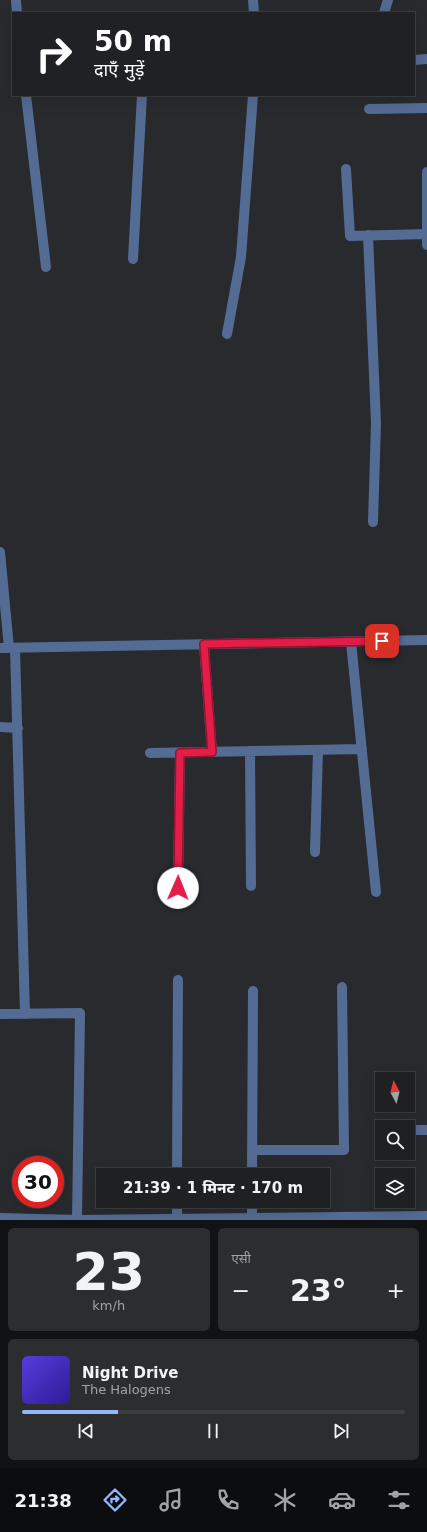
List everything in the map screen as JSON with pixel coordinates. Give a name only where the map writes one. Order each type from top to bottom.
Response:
[{"type":"street","points":[[16,0],[17,12]]},
{"type":"street","points":[[254,0],[254,12]]},
{"type":"street","points":[[384,12],[388,0]]},
{"type":"street","points":[[415,60],[427,59]]},
{"type":"street","points":[[26,96],[46,267]]},
{"type":"street","points":[[133,258],[142,96]]},
{"type":"street","points":[[227,334],[241,257],[253,96]]},
{"type":"street","points":[[369,109],[427,108]]},
{"type":"street","points":[[346,169],[350,236],[427,234]]},
{"type":"street","points":[[427,172],[427,244]]},
{"type":"street","points":[[368,235],[376,423],[374,522]]},
{"type":"street","points":[[0,552],[8,648],[18,728],[25,1014]]},
{"type":"street","points":[[8,648],[427,640]]},
{"type":"street","points":[[351,642],[376,892]]},
{"type":"street","points":[[204,644],[212,752]]},
{"type":"street","points":[[0,727],[18,728]]},
{"type":"street","points":[[150,753],[362,749]]},
{"type":"street","points":[[315,852],[318,750]]},
{"type":"street","points":[[250,751],[251,886]]},
{"type":"street","points":[[178,888],[180,753]]},
{"type":"street","points":[[177,1168],[178,980]]},
{"type":"street","points":[[252,1150],[344,1150],[342,987]]},
{"type":"street","points":[[252,1168],[253,991]]},
{"type":"street","points":[[0,1014],[80,1013],[77,1220]]},
{"type":"street","points":[[415,1130],[427,1130]]},
{"type":"street","points":[[177,1208],[177,1219]]},
{"type":"street","points":[[252,1208],[252,1218]]},
{"type":"street","points":[[0,1218],[77,1220],[421,1218]]},
{"type":"route","points":[[178,888],[180,753],[212,752],[204,644],[382,641]]}]
